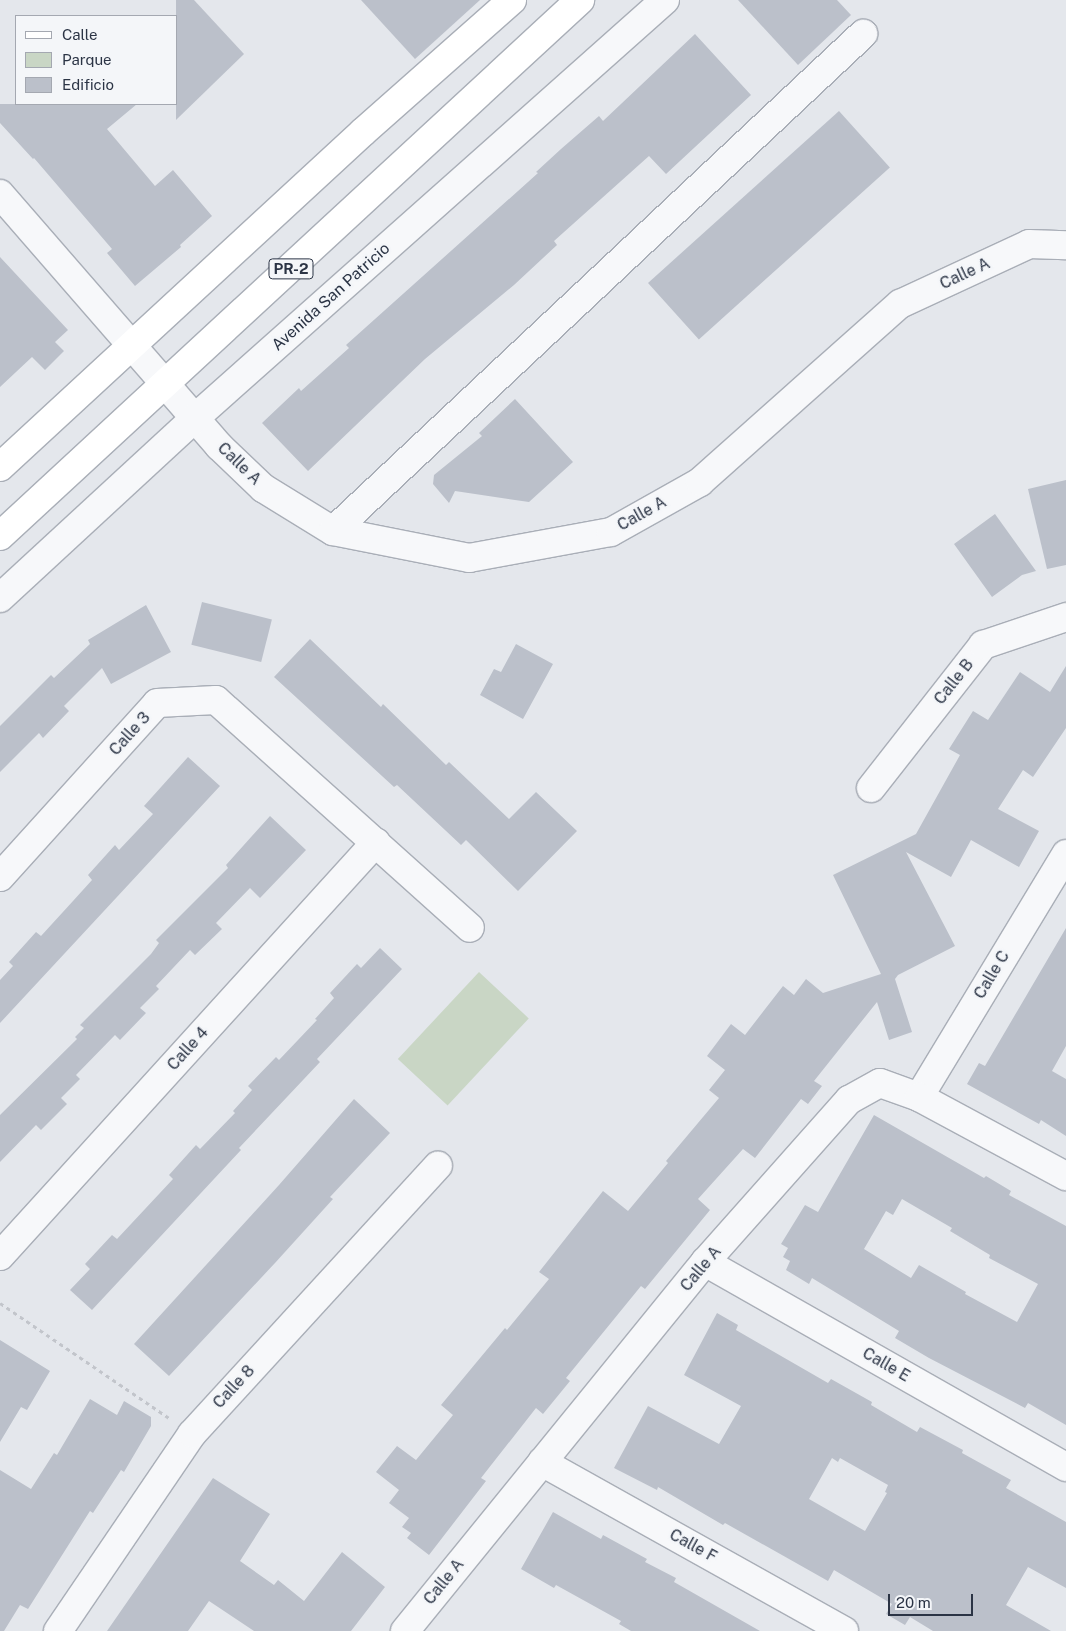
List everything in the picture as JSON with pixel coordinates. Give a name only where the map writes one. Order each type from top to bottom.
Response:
[{"type":"main road","points":[[0,467],[363,132],[512,0]]},
{"type":"main road","name":"PR-2","points":[[0,536],[166,385],[580,0]]},
{"type":"street","name":"Avenida San Patricio","points":[[0,598],[195,418],[665,0]]},
{"type":"street","points":[[333,531],[863,34]]},
{"type":"street","name":"Calle A","points":[[0,194],[219,446],[263,488],[333,531],[469,558],[611,532],[700,482],[900,304],[1029,244],[1066,245]]},
{"type":"street","name":"Calle B","points":[[872,788],[983,644],[1066,617]]},
{"type":"street","name":"Calle 3","points":[[0,877],[158,703],[216,700],[470,928]]},
{"type":"street","name":"Calle 4","points":[[0,1256],[376,842]]},
{"type":"street","name":"Calle C","points":[[919,1097],[1066,854]]},
{"type":"street","name":"Calle A","points":[[405,1631],[705,1262],[849,1100],[880,1083],[919,1097],[1066,1176]]},
{"type":"street","name":"Calle 8","points":[[58,1631],[192,1434],[438,1166]]},
{"type":"street","name":"Calle E","points":[[705,1262],[1066,1467]]},
{"type":"street","name":"Calle F","points":[[542,1462],[844,1631]]},
{"type":"path","points":[[0,1303],[192,1434]]},
{"type":"green space","points":[[479,972],[529,1018],[448,1105],[398,1059]]},
{"type":"building","points":[[176,0],[194,0],[244,54],[176,120],[176,105],[178,105],[178,15],[176,15]]},
{"type":"building","points":[[361,0],[480,0],[415,59]]},
{"type":"building","points":[[738,0],[837,0],[851,15],[798,65]]},
{"type":"building","points":[[695,34],[751,95],[666,174],[649,156],[554,241],[557,245],[514,285],[425,359],[308,471],[262,423],[299,388],[301,391],[349,348],[346,345],[538,173],[536,172],[561,149],[599,116],[603,121]]},
{"type":"building","points":[[0,104],[136,105],[107,129],[155,186],[173,170],[212,216],[180,245],[181,247],[135,286],[107,253],[112,249],[34,158],[0,123]]},
{"type":"building","points":[[839,111],[890,167],[699,339],[648,283]]},
{"type":"building","points":[[0,257],[68,330],[55,342],[64,351],[45,370],[32,357],[0,387]]},
{"type":"building","points":[[515,399],[573,462],[529,502],[455,491],[449,503],[433,484],[434,475],[482,436],[479,433]]},
{"type":"building","points":[[1066,480],[1066,565],[1047,569],[1028,489]]},
{"type":"building","points":[[995,514],[1036,571],[1022,575],[992,597],[954,544]]},
{"type":"building","points":[[202,602],[272,619],[261,662],[191,645]]},
{"type":"building","points":[[146,605],[171,652],[111,684],[102,668],[64,706],[69,711],[43,738],[39,733],[0,772],[0,726],[51,675],[54,678],[90,644],[88,640]]},
{"type":"building","points":[[310,639],[381,707],[383,704],[446,765],[449,762],[509,819],[536,792],[577,831],[518,891],[466,840],[461,845],[397,785],[394,787],[274,677]]},
{"type":"building","points":[[516,644],[553,664],[523,719],[480,695],[494,669],[501,672]]},
{"type":"building","points":[[1066,666],[1066,728],[1033,777],[1023,770],[998,809],[1039,831],[1019,867],[971,840],[951,877],[906,852],[955,946],[898,975],[895,979],[912,1032],[889,1040],[877,1002],[814,1081],[822,1086],[808,1104],[801,1099],[755,1158],[743,1149],[698,1199],[710,1210],[645,1289],[641,1286],[566,1378],[570,1381],[543,1414],[536,1408],[481,1478],[486,1481],[429,1555],[407,1538],[411,1533],[402,1527],[409,1518],[389,1503],[399,1490],[376,1472],[397,1446],[416,1460],[453,1415],[441,1405],[505,1328],[507,1330],[549,1279],[539,1272],[603,1191],[628,1211],[668,1163],[666,1161],[719,1098],[709,1090],[725,1070],[707,1056],[731,1024],[745,1035],[783,986],[794,995],[806,979],[823,993],[881,974],[833,875],[916,834],[960,755],[949,749],[973,711],[988,720],[1020,672],[1050,692]]},
{"type":"building","points":[[188,757],[220,786],[0,1023],[0,980],[13,966],[9,962],[36,932],[41,936],[73,901],[92,880],[88,875],[115,845],[119,850],[153,814],[144,806]]},
{"type":"building","points":[[270,816],[306,850],[260,898],[250,888],[216,923],[222,929],[195,955],[190,950],[156,986],[159,989],[140,1008],[146,1013],[120,1040],[115,1035],[76,1075],[80,1079],[61,1098],[67,1104],[41,1130],[36,1125],[0,1162],[0,1115],[77,1039],[75,1037],[84,1028],[80,1025],[151,954],[159,943],[156,940],[228,868],[226,865]]},
{"type":"building","points":[[1066,928],[1066,1046],[1052,1071],[1066,1079],[1066,1136],[1041,1120],[1039,1124],[967,1084],[979,1063],[985,1066]]},
{"type":"building","points":[[380,948],[402,969],[317,1059],[320,1062],[239,1148],[241,1150],[92,1310],[70,1290],[90,1269],[85,1264],[112,1235],[117,1239],[173,1179],[169,1175],[196,1145],[200,1149],[235,1113],[233,1111],[252,1090],[248,1086],[276,1057],[279,1060],[317,1020],[315,1019],[334,998],[330,993],[357,964],[361,968]]},
{"type":"building","points":[[354,1099],[390,1133],[330,1197],[333,1199],[275,1263],[169,1376],[134,1344],[279,1185]]},
{"type":"building","points":[[874,1115],[984,1178],[986,1176],[1011,1191],[1009,1195],[1066,1226],[1066,1425],[1028,1403],[1025,1408],[929,1358],[895,1338],[899,1331],[812,1278],[809,1284],[786,1270],[790,1261],[783,1257],[788,1248],[781,1244],[805,1205],[818,1212]],"holes":[[[902,1199],[952,1228],[950,1231],[990,1255],[989,1258],[1038,1284],[1017,1322],[965,1294],[966,1292],[919,1265],[911,1278],[864,1249],[886,1211],[893,1215]]]},
{"type":"building","points":[[717,1313],[738,1325],[736,1330],[828,1383],[831,1379],[872,1402],[871,1405],[917,1432],[920,1427],[963,1450],[962,1453],[1011,1480],[1006,1488],[1066,1522],[1066,1588],[1028,1567],[1006,1605],[1051,1631],[933,1631],[910,1617],[905,1625],[886,1614],[892,1604],[834,1570],[828,1581],[725,1523],[723,1525],[658,1487],[657,1490],[614,1468],[648,1406],[719,1444],[741,1406],[684,1375]],"holes":[[[832,1458],[838,1462],[840,1458],[888,1485],[885,1492],[887,1493],[865,1531],[809,1499]]]},
{"type":"building","points":[[0,1340],[50,1371],[27,1410],[21,1407],[0,1442]]},
{"type":"building","points":[[90,1399],[117,1415],[124,1401],[151,1417],[151,1426],[124,1472],[121,1470],[93,1513],[90,1511],[28,1609],[20,1605],[4,1631],[0,1631],[0,1470],[31,1489],[54,1453],[57,1455]]},
{"type":"building","points":[[213,1478],[270,1514],[240,1561],[274,1585],[278,1580],[304,1601],[342,1552],[385,1587],[351,1631],[254,1631],[209,1601],[188,1631],[107,1631]]},
{"type":"building","points":[[553,1512],[601,1539],[603,1535],[647,1559],[645,1562],[676,1578],[674,1582],[760,1631],[631,1631],[619,1624],[621,1621],[556,1585],[554,1588],[521,1569]]}]
